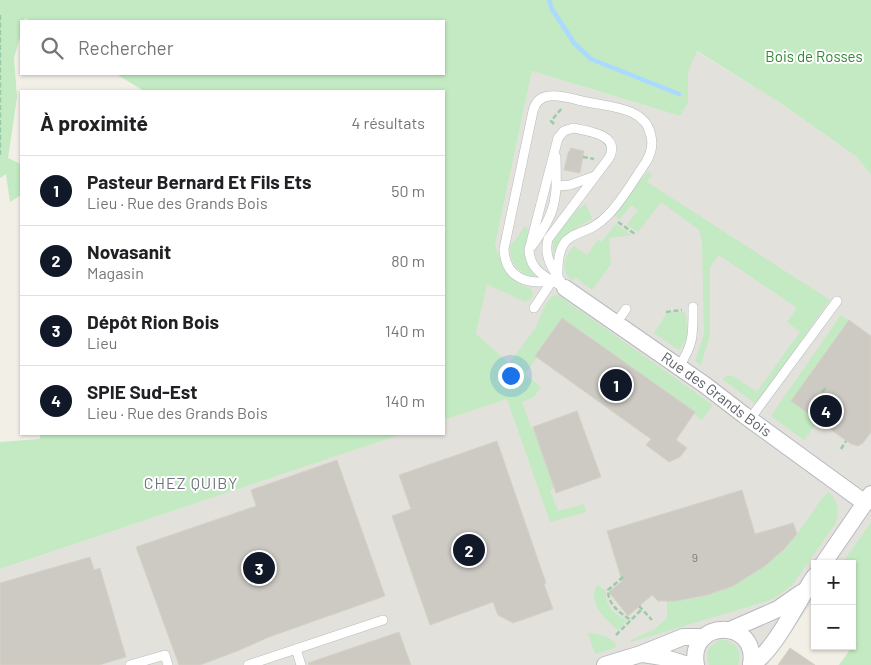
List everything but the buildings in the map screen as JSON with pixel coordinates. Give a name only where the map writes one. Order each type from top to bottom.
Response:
[{"type":"street","name":"Rue des Grands Bois","points":[[558,282],[621,316],[679,366],[750,419],[868,499]]},
{"type":"street","points":[[826,560],[868,499]]},
{"type":"street","points":[[730,630],[778,609],[794,599],[811,581]]},
{"type":"street","points":[[751,665],[764,655],[792,614],[811,581]]},
{"type":"street","points":[[605,665],[641,654],[683,637],[704,636],[718,629],[730,630],[740,634],[747,642],[751,653],[751,665]]},
{"type":"street","points":[[696,665],[695,651],[704,636]]},
{"type":"street","points":[[641,654],[662,657],[688,665]]},
{"type":"lane","points":[[534,308],[558,282],[558,256],[560,251],[576,233],[597,224],[608,216],[648,158],[652,146],[652,139],[648,128],[640,116],[629,110],[550,96],[537,102],[533,111],[506,236],[504,254],[510,269],[522,279],[533,283],[558,282]]},
{"type":"lane","points":[[570,129],[605,137],[611,146],[611,154],[548,239],[548,260],[558,282],[536,269],[531,262],[530,250],[556,144],[561,133],[570,129]]},
{"type":"lane","points":[[530,250],[549,221],[556,198],[556,144]]},
{"type":"lane","points":[[557,186],[570,185],[596,176]]},
{"type":"lane","points":[[750,419],[837,301]]},
{"type":"lane","points":[[679,366],[687,356],[692,342],[693,307]]},
{"type":"lane","points":[[248,665],[383,620]]},
{"type":"lane","points":[[296,649],[301,665]]},
{"type":"lane","points":[[130,665],[165,655],[168,665]]},
{"type":"path","points":[[0,15],[0,156]]},
{"type":"path","points":[[553,119],[556,115]]},
{"type":"path","points":[[608,216],[635,234]]},
{"type":"path","points":[[666,312],[681,310]]},
{"type":"path","points":[[822,392],[827,386]]},
{"type":"path","points":[[841,449],[846,441]]},
{"type":"path","points":[[623,577],[608,590],[608,594],[620,614],[631,620]]},
{"type":"path","points":[[639,606],[652,620]]},
{"type":"path","points":[[616,635],[642,609]]},
{"type":"shaded area","points":[[696,51],[779,102],[857,157],[871,175],[871,522],[844,560],[811,560],[811,604],[767,665],[0,665],[0,569],[399,435],[445,435],[445,420],[507,399],[527,380],[476,334],[532,71],[680,116],[688,103],[688,72]]},
{"type":"green space","name":"Bois de Rosses","points":[[0,0],[871,0],[871,175],[857,157],[779,102],[697,51],[688,72],[688,103],[680,116],[532,71],[495,245],[506,272],[515,281],[530,288],[533,293],[531,299],[525,302],[487,284],[476,334],[509,363],[535,329],[544,307],[552,296],[558,295],[713,405],[702,420],[694,414],[695,412],[562,318],[535,356],[537,357],[525,374],[541,387],[534,397],[522,402],[554,488],[550,490],[558,511],[584,504],[586,512],[550,522],[507,399],[445,420],[445,90],[142,90],[118,75],[445,75],[445,20],[29,20],[25,18],[24,20],[20,20],[20,37],[14,58],[17,97],[8,158],[20,164],[20,196],[10,202],[6,174],[0,178]]},
{"type":"green space","points":[[648,171],[652,175],[647,182],[830,300],[756,404],[722,379],[726,376],[733,376],[757,392],[800,332],[787,322],[797,308],[719,255],[710,267],[710,335],[701,365],[695,361],[704,334],[702,242],[699,230],[661,202],[638,232],[627,225],[638,210],[631,205],[620,219],[613,215]]},
{"type":"green space","points":[[586,204],[592,219],[570,232],[558,245],[555,252],[553,252],[555,237],[563,224],[574,212]]},
{"type":"green space","points":[[616,224],[631,235],[609,238],[611,264],[592,290],[575,277],[572,280],[566,272],[565,263],[574,246],[587,255],[598,240],[601,242]]},
{"type":"green space","points":[[525,226],[529,230],[526,249],[528,266],[536,278],[520,271],[514,263],[510,252],[510,246]]},
{"type":"green space","points":[[684,312],[686,314],[687,338],[679,350],[654,333],[667,313]]},
{"type":"green space","points":[[841,315],[849,320],[791,401],[818,421],[804,440],[771,416]]},
{"type":"green space","points":[[40,435],[399,435],[0,569],[0,442],[40,439]]},
{"type":"green space","points":[[828,492],[834,499],[837,507],[835,524],[792,585],[767,601],[631,642],[631,640],[655,629],[667,618],[667,601],[685,600],[721,590],[739,583],[770,562],[796,535]]},
{"type":"green space","points":[[871,522],[871,665],[839,665],[850,650],[856,650],[857,640],[856,560],[844,560]]},
{"type":"green space","points":[[597,585],[606,591],[607,601],[611,609],[627,620],[618,630],[603,615],[596,604],[594,592]]},
{"type":"green space","points":[[588,633],[608,638],[617,647],[595,654]]},
{"type":"green space","points":[[726,640],[737,647],[739,651],[738,665],[709,665],[707,653],[713,644]]},
{"type":"waterway","points":[[549,0],[552,9],[574,43],[591,59],[679,94]]},
{"type":"place","name":"Pasteur Bernard Et Fils Ets","points":[[616,385]]},
{"type":"place","name":"SPIE Sud-Est","points":[[826,411]]},
{"type":"place","name":"Novasanit","points":[[469,550]]},
{"type":"place","name":"Dépôt Rion Bois","points":[[259,568]]},
{"type":"district","name":"CHEZ QUIBY","points":[[191,483]]}]
